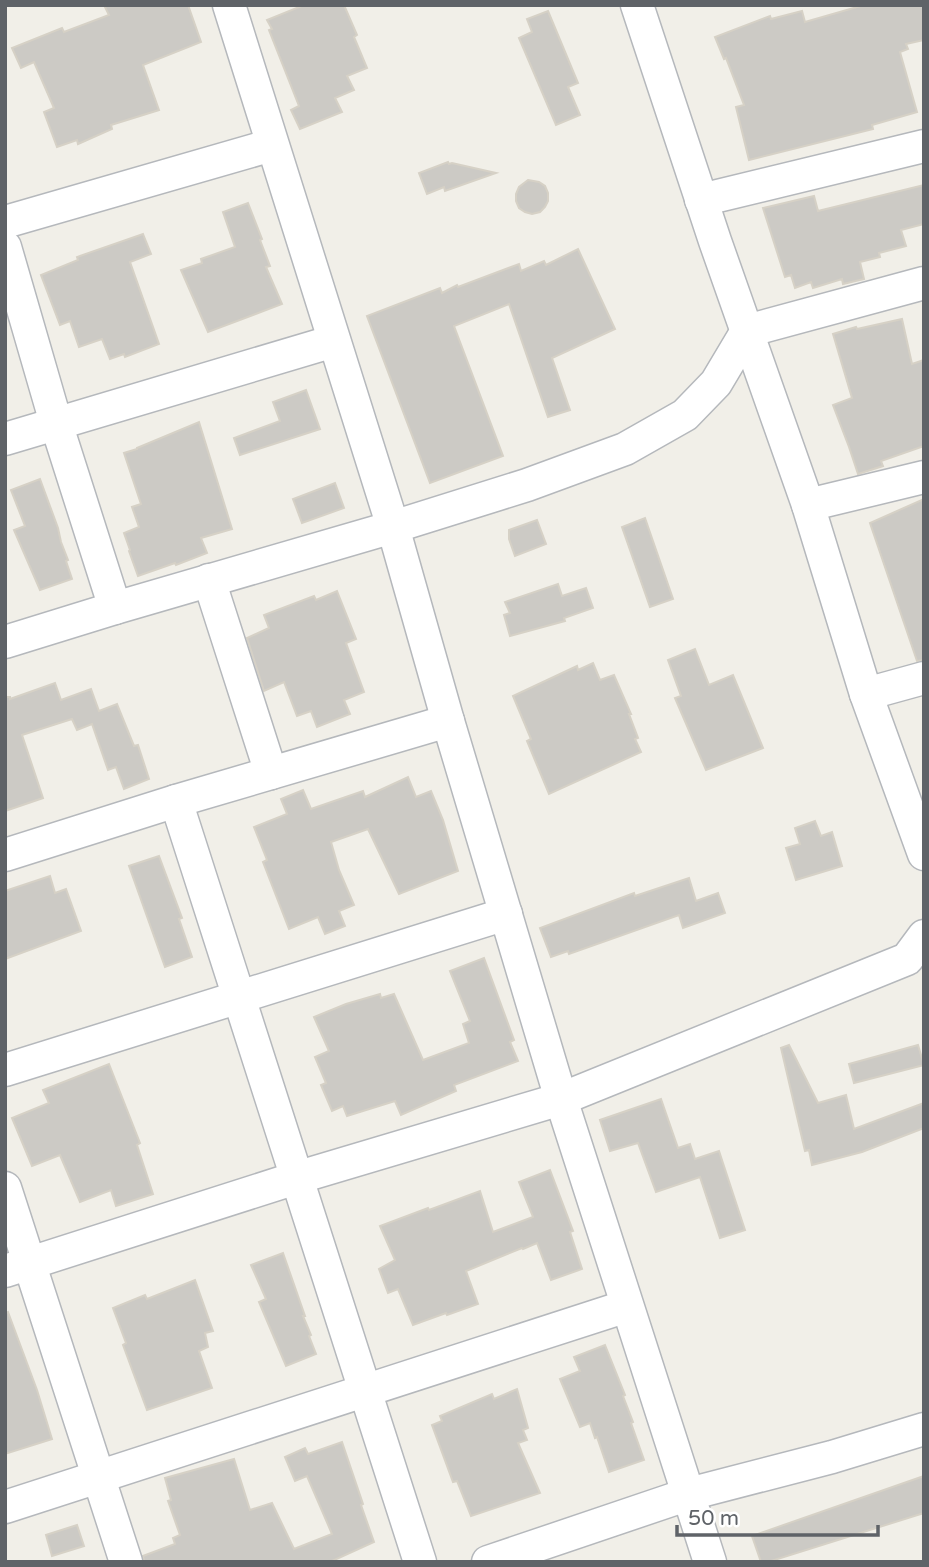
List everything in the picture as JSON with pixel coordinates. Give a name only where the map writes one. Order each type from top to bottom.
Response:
[{"type":"street","points":[[229,5],[393,527],[561,1099],[710,1562]]},
{"type":"street","points":[[644,7],[701,200],[808,505],[866,694],[924,854]]},
{"type":"street","points":[[5,222],[272,145]]},
{"type":"street","points":[[701,200],[924,146]]},
{"type":"street","points":[[5,247],[56,423],[115,608]]},
{"type":"street","points":[[5,642],[393,527],[527,485],[625,449],[685,415],[716,383],[747,331],[924,283]]},
{"type":"street","points":[[5,439],[334,341]]},
{"type":"street","points":[[808,505],[924,477]]},
{"type":"street","points":[[209,580],[271,773]]},
{"type":"street","points":[[866,694],[924,678]]},
{"type":"street","points":[[5,855],[448,720]]},
{"type":"street","points":[[176,801],[419,1562]]},
{"type":"street","points":[[5,1070],[506,914]]},
{"type":"street","points":[[17,1267],[296,1178],[561,1099],[907,959],[924,936]]},
{"type":"street","points":[[5,1188],[17,1267],[98,1476],[126,1562]]},
{"type":"street","points":[[5,1507],[627,1306]]},
{"type":"street","points":[[488,1562],[689,1494],[832,1457],[924,1429]]},
{"type":"building","points":[[104,5],[188,5],[201,42],[143,65],[159,110],[111,125],[112,129],[78,144],[77,140],[57,147],[44,112],[54,108],[34,62],[21,68],[12,48],[62,28],[64,32],[109,15]]},
{"type":"building","points":[[304,5],[344,5],[367,68],[347,76],[354,90],[335,98],[342,112],[300,129],[291,110],[299,106],[267,20]]},
{"type":"building","points":[[864,5],[924,5],[924,40],[906,44],[908,49],[900,52],[917,112],[872,125],[873,129],[749,160],[736,107],[744,105],[715,37],[770,16],[771,19],[802,11],[805,22]]},
{"type":"building","points":[[548,11],[578,83],[568,87],[580,115],[556,125],[519,38],[532,32],[527,19]]},
{"type":"building","points":[[448,162],[496,173],[445,191],[444,187],[427,194],[419,173]]},
{"type":"building","points":[[528,180],[539,182],[545,186],[548,193],[545,207],[532,214],[519,208],[516,201],[519,187]]},
{"type":"building","points":[[924,185],[924,224],[901,230],[906,246],[879,253],[880,257],[860,262],[864,279],[843,284],[842,279],[813,288],[811,282],[795,288],[791,275],[785,277],[763,208],[814,196],[818,211]]},
{"type":"building","points":[[248,203],[270,266],[266,267],[282,304],[208,332],[181,270],[202,263],[201,259],[235,247],[223,212]]},
{"type":"building","points":[[143,234],[151,254],[130,262],[159,344],[125,357],[124,354],[110,359],[102,339],[79,347],[70,321],[60,325],[41,275],[78,260],[77,257]]},
{"type":"building","points":[[578,249],[615,329],[552,358],[570,410],[548,417],[509,304],[454,326],[503,456],[430,483],[367,316],[440,288],[442,293],[457,285],[458,287],[519,264],[521,271],[544,261],[546,265]]},
{"type":"building","points":[[902,319],[912,364],[924,360],[924,446],[881,461],[883,466],[858,474],[833,405],[852,398],[833,334]]},
{"type":"building","points":[[306,390],[320,429],[240,455],[234,438],[280,421],[273,402]]},
{"type":"building","points":[[199,422],[232,529],[201,538],[207,553],[138,576],[124,533],[139,527],[132,507],[141,504],[124,453]]},
{"type":"building","points":[[40,479],[58,528],[72,579],[40,590],[14,530],[25,526],[11,490]]},
{"type":"building","points":[[335,483],[344,508],[302,523],[293,499]]},
{"type":"building","points":[[924,499],[924,660],[917,661],[870,523]]},
{"type":"building","points":[[645,518],[673,599],[650,607],[622,527]]},
{"type":"building","points":[[537,520],[546,544],[515,556],[509,530]]},
{"type":"building","points":[[558,584],[562,596],[586,588],[593,608],[564,618],[565,621],[510,636],[504,615],[510,613],[505,602]]},
{"type":"building","points":[[337,591],[356,639],[346,643],[364,692],[344,700],[350,714],[317,727],[311,711],[297,716],[284,682],[264,691],[247,638],[269,628],[264,615],[314,596],[316,600]]},
{"type":"building","points":[[695,649],[709,685],[733,675],[763,748],[706,770],[675,698],[681,696],[668,660]]},
{"type":"building","points":[[593,663],[600,680],[614,675],[631,714],[638,738],[635,739],[641,752],[549,794],[527,741],[531,739],[513,696],[577,666],[578,670]]},
{"type":"building","points":[[55,683],[61,700],[91,689],[99,711],[117,704],[134,746],[138,745],[149,779],[124,789],[116,767],[108,770],[92,724],[77,730],[72,719],[22,735],[43,798],[5,811],[5,697],[10,699]]},
{"type":"building","points":[[408,777],[416,797],[431,791],[458,871],[399,894],[368,829],[331,842],[354,905],[339,911],[345,926],[325,934],[318,917],[289,929],[263,862],[267,860],[254,827],[287,814],[281,799],[303,790],[311,809],[363,791],[365,797]]},
{"type":"building","points":[[815,821],[821,836],[832,832],[842,866],[796,880],[786,848],[800,844],[795,828]]},
{"type":"building","points":[[159,856],[182,918],[179,919],[192,957],[165,967],[129,866]]},
{"type":"building","points":[[50,876],[55,893],[66,889],[81,931],[5,959],[5,891]]},
{"type":"building","points":[[689,878],[696,901],[718,893],[725,913],[683,928],[679,915],[569,954],[568,951],[551,957],[540,928],[634,893],[635,896]]},
{"type":"building","points":[[484,958],[514,1040],[510,1042],[518,1061],[454,1085],[456,1091],[401,1115],[395,1101],[347,1116],[343,1106],[332,1111],[321,1085],[326,1083],[315,1057],[329,1051],[314,1017],[380,994],[381,998],[394,994],[423,1060],[469,1043],[463,1024],[470,1021],[450,971]]},
{"type":"building","points":[[789,1045],[818,1103],[846,1095],[854,1129],[924,1103],[924,1128],[862,1152],[812,1165],[809,1150],[805,1151],[781,1048]]},
{"type":"building","points":[[918,1045],[924,1065],[854,1083],[849,1064]]},
{"type":"building","points":[[109,1064],[140,1143],[137,1145],[153,1194],[116,1206],[111,1190],[80,1202],[60,1155],[32,1166],[12,1118],[49,1103],[43,1090]]},
{"type":"building","points":[[661,1099],[678,1148],[690,1144],[695,1159],[719,1151],[745,1230],[720,1238],[700,1177],[656,1192],[638,1143],[610,1151],[600,1120]]},
{"type":"building","points":[[550,1170],[573,1231],[570,1232],[582,1269],[551,1280],[537,1243],[466,1271],[478,1304],[413,1325],[398,1289],[388,1293],[379,1269],[395,1260],[380,1226],[480,1191],[493,1232],[533,1217],[519,1182]]},
{"type":"building","points":[[283,1253],[316,1354],[286,1366],[259,1302],[266,1299],[251,1265]]},
{"type":"building","points":[[195,1280],[213,1331],[205,1333],[208,1347],[199,1351],[212,1388],[147,1410],[123,1345],[126,1343],[113,1308],[145,1295],[147,1299]]},
{"type":"building","points":[[8,1312],[52,1439],[5,1454],[5,1313]]},
{"type":"building","points":[[605,1345],[625,1395],[623,1396],[644,1460],[609,1472],[590,1423],[580,1427],[560,1379],[580,1371],[574,1357]]},
{"type":"building","points":[[517,1389],[528,1428],[523,1430],[527,1440],[518,1443],[540,1493],[471,1516],[457,1481],[453,1482],[432,1425],[442,1421],[440,1416],[492,1394],[494,1399]]},
{"type":"building","points":[[342,1442],[374,1542],[330,1562],[144,1562],[143,1556],[175,1544],[173,1538],[180,1535],[168,1501],[171,1500],[165,1478],[234,1459],[250,1510],[272,1503],[294,1549],[332,1534],[307,1476],[295,1481],[285,1457],[305,1448],[308,1454]]},
{"type":"building","points":[[924,1476],[924,1513],[761,1562],[752,1536]]},
{"type":"building","points":[[77,1525],[84,1546],[52,1556],[46,1535]]}]
